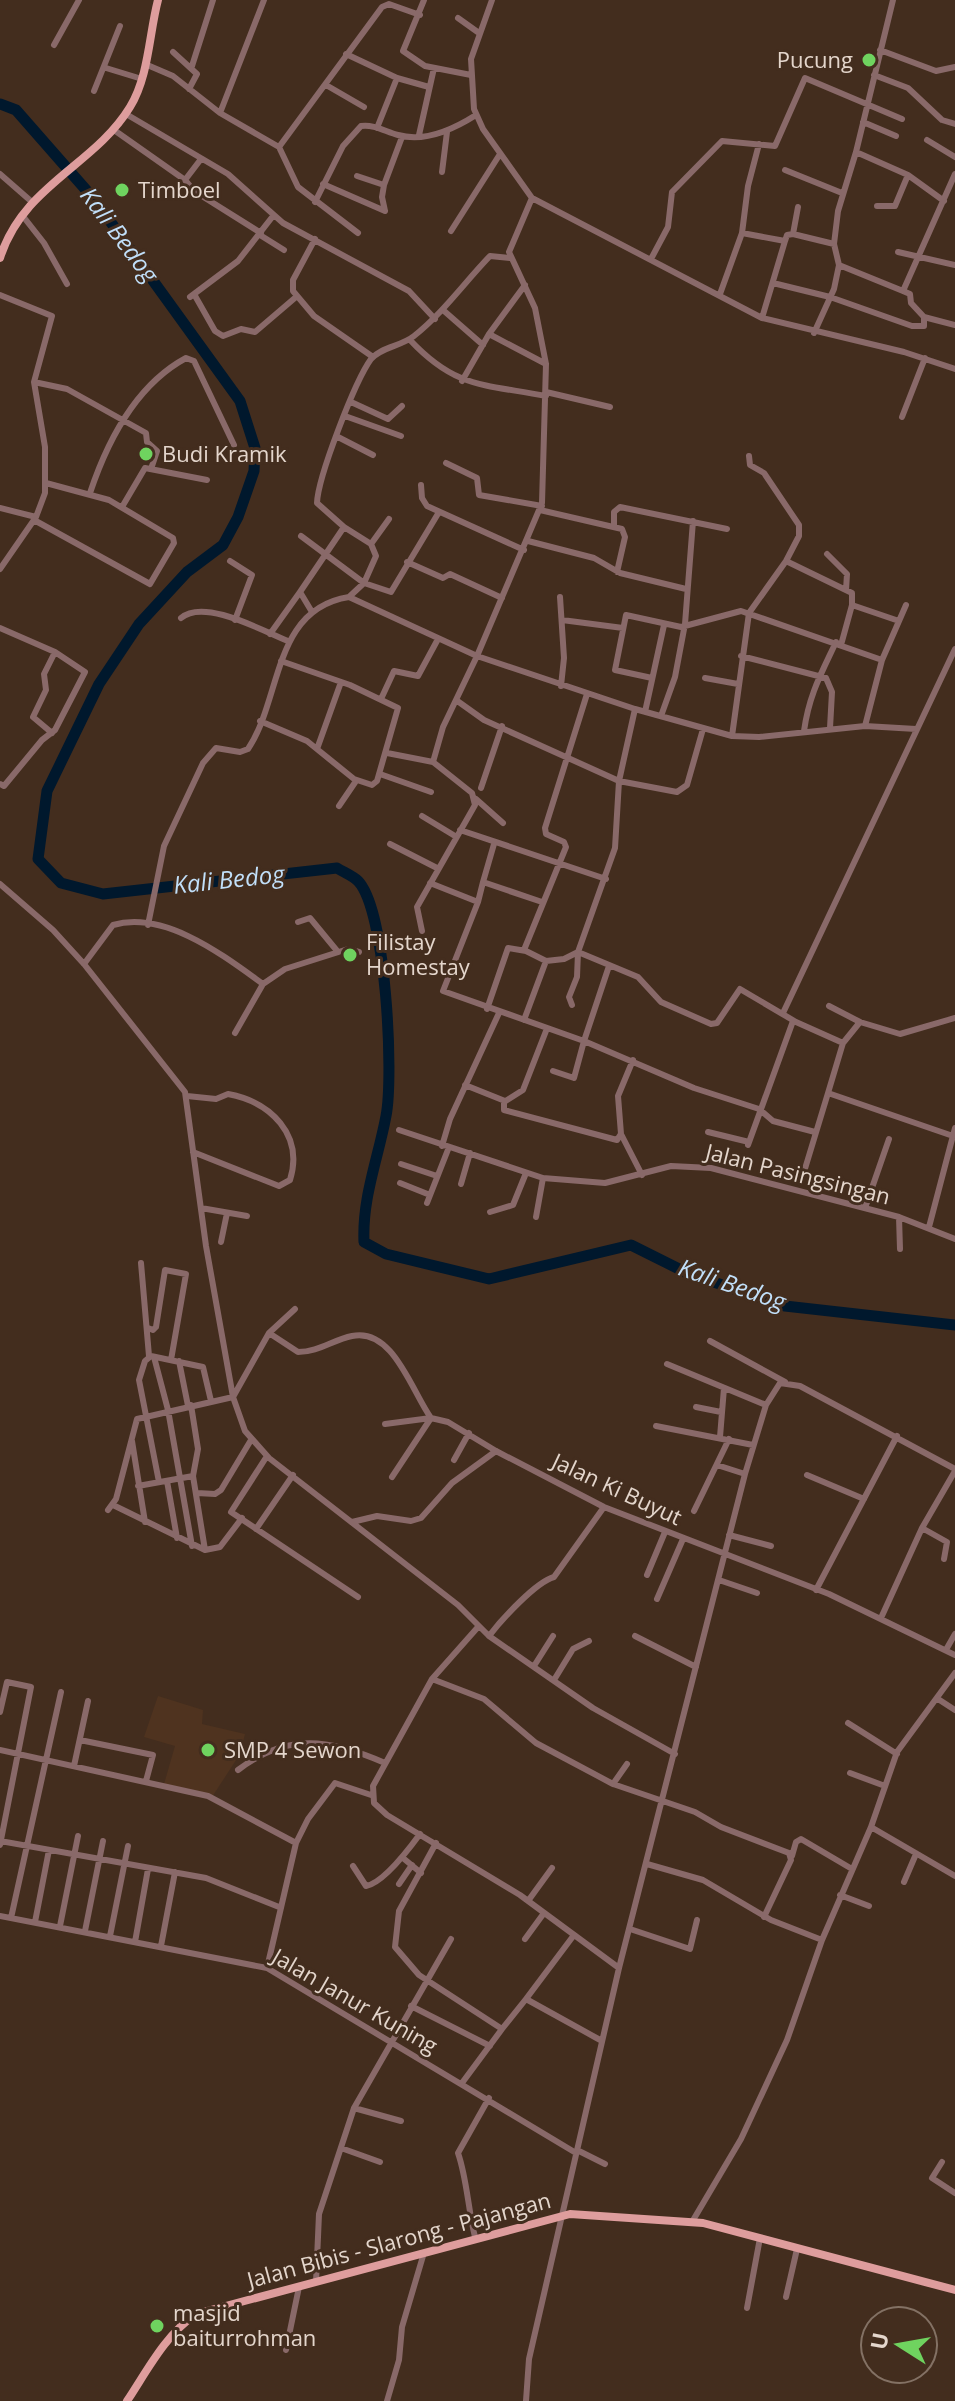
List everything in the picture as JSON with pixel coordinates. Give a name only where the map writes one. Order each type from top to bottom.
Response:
[{"type":"main road","points":[[0,258],[32,202],[114,130],[126,114],[142,79],[156,1]]},
{"type":"main road","name":"Jalan Bibis - Slarong - Pajangan","points":[[127,2401],[165,2344],[182,2324],[196,2314],[244,2299],[423,2256],[475,2237],[561,2215],[692,2222],[955,2290]]},
{"type":"street","points":[[54,45],[79,0]]},
{"type":"street","points":[[192,66],[213,0]]},
{"type":"street","points":[[220,113],[264,0]]},
{"type":"street","points":[[424,0],[403,51],[422,65],[471,75]]},
{"type":"street","points":[[492,0],[471,59],[476,115],[532,198],[762,318],[925,358],[955,369]]},
{"type":"street","points":[[814,333],[830,297],[839,265],[834,244],[842,193],[856,152],[893,0]]},
{"type":"street","points":[[279,147],[384,5],[420,15]]},
{"type":"street","points":[[458,18],[479,33]]},
{"type":"street","points":[[94,91],[106,68],[120,26]]},
{"type":"street","points":[[880,50],[936,71],[955,67]]},
{"type":"street","points":[[173,52],[192,66],[198,76],[189,89]]},
{"type":"street","points":[[346,54],[397,78],[429,87]]},
{"type":"street","points":[[145,64],[173,76],[220,113],[279,147],[293,179],[315,202],[358,233]]},
{"type":"street","points":[[106,68],[142,79]]},
{"type":"street","points":[[419,135],[434,68]]},
{"type":"street","points":[[874,75],[908,88],[938,117],[955,124]]},
{"type":"street","points":[[377,128],[397,78]]},
{"type":"street","points":[[651,259],[668,227],[673,190],[722,141],[777,145],[805,78],[902,119]]},
{"type":"street","points":[[326,85],[364,107]]},
{"type":"street","points":[[126,114],[242,184],[273,216],[409,291],[435,319]]},
{"type":"street","points":[[315,202],[343,146],[358,128],[365,125],[402,137],[447,132],[476,115]]},
{"type":"street","points":[[863,122],[896,136]]},
{"type":"street","points":[[114,130],[185,180],[194,191],[284,250]]},
{"type":"street","points":[[442,172],[447,132]]},
{"type":"street","points":[[323,184],[385,211],[382,197],[384,185],[402,137]]},
{"type":"street","points":[[927,140],[955,157]]},
{"type":"street","points":[[720,294],[742,233],[748,186],[759,144]]},
{"type":"street","points":[[856,152],[908,175],[944,201]]},
{"type":"street","points":[[451,231],[500,154]]},
{"type":"street","points":[[185,180],[201,159]]},
{"type":"street","points":[[785,170],[842,193]]},
{"type":"street","points":[[0,174],[32,202]]},
{"type":"street","points":[[903,291],[955,174]]},
{"type":"street","points":[[877,206],[895,206],[908,175]]},
{"type":"street","points":[[357,176],[384,185]]},
{"type":"street","points":[[433,762],[443,727],[541,508],[546,364],[535,308],[510,258],[510,250],[532,198]]},
{"type":"street","points":[[793,234],[798,207]]},
{"type":"street","points":[[22,215],[44,243],[67,284]]},
{"type":"street","points":[[273,216],[238,261],[192,296],[215,331],[223,336],[241,329],[255,332],[296,297]]},
{"type":"street","points":[[742,233],[785,241]]},
{"type":"street","points":[[762,318],[787,235],[834,244]]},
{"type":"street","points":[[315,239],[292,284],[296,297],[314,316],[373,357]]},
{"type":"street","points":[[898,252],[955,265]]},
{"type":"street","points":[[148,925],[157,866],[179,811],[209,754],[216,748],[245,751],[260,721],[288,641],[312,612],[332,601],[349,597],[364,583],[376,556],[371,544],[321,509],[317,500],[345,416],[373,357],[410,340],[435,319],[490,256],[510,258]]},
{"type":"street","points":[[839,265],[910,294],[911,303],[924,317],[955,325]]},
{"type":"street","points":[[773,283],[830,297],[912,326],[924,326],[924,317]]},
{"type":"street","points":[[462,381],[489,334],[525,285]]},
{"type":"street","points":[[0,295],[52,316],[34,382],[45,447],[46,483],[35,519],[0,569]]},
{"type":"street","points":[[443,310],[483,345]]},
{"type":"street","points":[[489,334],[546,364]]},
{"type":"street","points":[[410,340],[440,369],[462,381],[610,407]]},
{"type":"street","points":[[902,417],[925,358]]},
{"type":"street","points":[[90,493],[104,454],[123,421],[164,373],[182,360],[190,359],[234,445]]},
{"type":"street","points":[[34,382],[67,389],[147,434],[147,442],[156,447],[151,469]]},
{"type":"street","points":[[351,402],[388,419],[402,406]]},
{"type":"street","points":[[345,416],[401,436]]},
{"type":"street","points":[[338,437],[373,455]]},
{"type":"street","points":[[732,736],[749,613],[786,561],[799,536],[799,525],[764,473],[750,465],[749,456]]},
{"type":"street","points":[[446,463],[477,478],[479,495],[614,525],[624,533],[617,572]]},
{"type":"street","points":[[122,507],[142,470],[207,480]]},
{"type":"street","points":[[0,508],[35,519],[150,584],[174,539],[122,507],[90,493],[46,483]]},
{"type":"street","points":[[421,485],[423,502],[524,550]]},
{"type":"street","points":[[614,525],[614,512],[620,507],[727,529]]},
{"type":"street","points":[[301,536],[364,583],[391,592],[439,512]]},
{"type":"street","points":[[371,544],[389,519]]},
{"type":"street","points":[[661,716],[675,677],[685,624],[693,521]]},
{"type":"street","points":[[270,634],[344,527]]},
{"type":"street","points":[[528,541],[594,558],[617,572],[686,589]]},
{"type":"street","points":[[827,554],[847,574],[846,590]]},
{"type":"street","points":[[230,561],[252,575],[235,620]]},
{"type":"street","points":[[786,561],[855,597],[839,643],[822,677],[810,692],[804,731]]},
{"type":"street","points":[[407,562],[443,578],[450,574],[502,598]]},
{"type":"street","points":[[300,592],[312,612]]},
{"type":"street","points":[[349,597],[477,656],[561,686],[732,736],[759,737],[865,726],[916,729]]},
{"type":"street","points":[[560,597],[564,658],[561,686]]},
{"type":"street","points":[[852,605],[899,621]]},
{"type":"street","points":[[865,726],[882,660],[906,605]]},
{"type":"street","points":[[652,678],[615,670],[628,615],[681,627],[737,611],[749,613],[882,660]]},
{"type":"street","points":[[181,618],[188,613],[214,612],[288,641]]},
{"type":"street","points":[[562,620],[623,628]]},
{"type":"street","points":[[645,712],[664,625]]},
{"type":"street","points":[[0,628],[55,652],[85,672],[52,733],[4,786],[0,784]]},
{"type":"street","points":[[381,699],[394,671],[418,676],[438,639]]},
{"type":"street","points":[[783,1013],[955,649]]},
{"type":"street","points":[[52,733],[33,717],[46,690],[44,674],[55,652]]},
{"type":"street","points":[[741,656],[822,677],[829,682],[832,692],[830,728]]},
{"type":"street","points":[[260,721],[317,749],[356,781],[374,785],[380,774],[400,712],[381,699],[281,661]]},
{"type":"street","points":[[705,678],[738,684]]},
{"type":"street","points":[[317,749],[341,682]]},
{"type":"street","points":[[524,950],[566,844],[547,835],[545,828],[587,694]]},
{"type":"street","points":[[456,700],[484,720],[619,781],[684,791],[703,729]]},
{"type":"street","points":[[572,1005],[569,997],[577,977],[578,952],[606,879],[617,836],[619,781],[635,709]]},
{"type":"street","points":[[481,788],[502,726]]},
{"type":"street","points":[[387,753],[433,762],[503,823]]},
{"type":"street","points":[[380,774],[431,792]]},
{"type":"street","points":[[339,806],[356,781]]},
{"type":"street","points":[[422,931],[415,911],[476,799]]},
{"type":"street","points":[[422,816],[455,836]]},
{"type":"street","points":[[460,830],[494,844],[606,879]]},
{"type":"street","points":[[390,844],[437,868]]},
{"type":"street","points":[[494,844],[478,902],[443,990],[487,1009],[543,1026],[546,1031],[584,1041],[633,1060],[681,1083],[759,1109],[773,1121],[815,1132]]},
{"type":"street","points":[[483,882],[542,902]]},
{"type":"street","points":[[430,883],[478,902]]},
{"type":"street","points":[[0,884],[3,895],[53,930],[84,964],[187,1096],[201,1208],[233,1397],[240,1422],[251,1440],[267,1456],[458,1605],[489,1636],[645,1740],[675,1754]]},
{"type":"street","points":[[298,922],[310,918],[338,952]]},
{"type":"street","points":[[84,964],[113,925],[148,925],[183,934],[263,984]]},
{"type":"street","points":[[235,1033],[263,984],[298,963],[353,948],[359,952]]},
{"type":"street","points":[[487,1009],[506,949],[524,950],[546,961],[564,959],[578,952]]},
{"type":"street","points":[[578,952],[638,977],[672,1008],[711,1024],[717,1023],[740,989],[793,1021],[843,1043]]},
{"type":"street","points":[[524,1020],[546,961]]},
{"type":"street","points":[[553,1071],[574,1078],[609,966]]},
{"type":"street","points":[[829,1006],[860,1022],[900,1034],[955,1018]]},
{"type":"street","points":[[427,1203],[437,1176],[445,1135],[499,1013]]},
{"type":"street","points":[[708,1132],[748,1144],[793,1021]]},
{"type":"street","points":[[804,1172],[843,1043],[860,1022]]},
{"type":"street","points":[[465,1085],[505,1101],[522,1092],[546,1031]]},
{"type":"street","points":[[633,1060],[617,1099],[621,1134],[641,1174]]},
{"type":"street","points":[[828,1093],[954,1132],[930,1222]]},
{"type":"street","points":[[187,1096],[216,1099],[228,1094],[262,1106],[291,1137],[294,1164],[290,1180],[279,1186],[193,1152]]},
{"type":"street","points":[[505,1101],[504,1110],[559,1126],[614,1140],[619,1139],[621,1134]]},
{"type":"street","name":"Jalan Pasingsingan","points":[[399,1130],[543,1178],[605,1183],[671,1166],[696,1165],[866,1206],[899,1217],[930,1222],[955,1239]]},
{"type":"street","points":[[866,1206],[889,1139]]},
{"type":"street","points":[[461,1184],[470,1153]]},
{"type":"street","points":[[401,1164],[437,1176]]},
{"type":"street","points":[[944,1167],[955,1171]]},
{"type":"street","points":[[490,1212],[513,1205],[526,1173]]},
{"type":"street","points":[[536,1217],[543,1178]]},
{"type":"street","points":[[400,1183],[430,1195]]},
{"type":"street","points":[[201,1208],[247,1216]]},
{"type":"street","points":[[221,1242],[227,1213]]},
{"type":"street","points":[[899,1217],[900,1249]]},
{"type":"street","points":[[141,1263],[152,1356],[168,1410],[192,1546]]},
{"type":"street","points":[[148,1328],[153,1330],[156,1327],[166,1269],[186,1274],[175,1361],[189,1405],[198,1449],[193,1476],[205,1550]]},
{"type":"street","points":[[233,1397],[269,1333],[295,1309]]},
{"type":"street","points":[[269,1333],[298,1352],[318,1350],[357,1335],[371,1337],[396,1357],[431,1418]]},
{"type":"street","points":[[710,1341],[785,1382],[800,1386],[897,1436],[955,1470],[922,1528],[881,1618]]},
{"type":"street","points":[[152,1356],[203,1367],[211,1401]]},
{"type":"street","points":[[152,1356],[139,1380],[159,1482]]},
{"type":"street","points":[[667,1364],[766,1405]]},
{"type":"street","points":[[526,2401],[529,2359],[576,2151],[729,1535],[766,1405],[774,1388],[785,1382]]},
{"type":"street","points":[[720,1437],[724,1388]]},
{"type":"street","points":[[233,1397],[146,1415],[136,1421],[119,1489],[110,1507],[125,1511],[205,1550],[220,1547],[242,1518]]},
{"type":"street","points":[[696,1407],[721,1412]]},
{"type":"street","points":[[385,1424],[431,1418]]},
{"type":"street","points":[[392,1477],[431,1418]]},
{"type":"street","name":"Jalan Ki Buyut","points":[[431,1418],[469,1433],[496,1451],[604,1507],[816,1590],[947,1648],[955,1655]]},
{"type":"street","points":[[656,1426],[753,1445]]},
{"type":"street","points":[[454,1460],[469,1433]]},
{"type":"street","points":[[816,1590],[897,1436]]},
{"type":"street","points":[[131,1437],[145,1522]]},
{"type":"street","points":[[694,1511],[729,1439]]},
{"type":"street","points":[[197,1493],[215,1494],[221,1490],[251,1440]]},
{"type":"street","points":[[352,1522],[377,1516],[411,1521],[421,1518],[452,1483],[496,1451]]},
{"type":"street","points":[[267,1456],[231,1509],[358,1597]]},
{"type":"street","points":[[717,1465],[745,1474]]},
{"type":"street","points":[[256,1529],[293,1475]]},
{"type":"street","points":[[807,1475],[864,1499]]},
{"type":"street","points":[[138,1486],[193,1476]]},
{"type":"street","points":[[167,1481],[177,1538]]},
{"type":"street","points":[[119,1489],[125,1511]]},
{"type":"street","points":[[489,1636],[513,1606],[528,1598],[542,1581],[554,1577],[604,1507]]},
{"type":"street","points":[[922,1528],[947,1542],[944,1559]]},
{"type":"street","points":[[647,1575],[665,1532]]},
{"type":"street","points":[[729,1535],[771,1546]]},
{"type":"street","points":[[657,1599],[683,1539]]},
{"type":"street","points":[[719,1580],[757,1593]]},
{"type":"street","points":[[371,1795],[385,1763],[432,1679],[478,1627]]},
{"type":"street","points":[[947,1648],[955,1634]]},
{"type":"street","points":[[534,1666],[553,1636]]},
{"type":"street","points":[[635,1636],[696,1667]]},
{"type":"street","points":[[554,1680],[573,1649],[589,1641]]},
{"type":"street","points":[[692,2222],[741,2139],[787,2040],[822,1940],[871,1827],[897,1754],[955,1673]]},
{"type":"street","points":[[432,1679],[484,1699],[536,1743],[613,1784],[695,1812],[721,1827],[792,1856]]},
{"type":"street","points":[[0,1712],[7,1682],[31,1687],[0,1842],[206,1878],[279,1907]]},
{"type":"street","points":[[11,1918],[61,1692]]},
{"type":"street","points":[[938,1699],[955,1710]]},
{"type":"street","points":[[74,1766],[88,1701]]},
{"type":"street","points":[[848,1723],[897,1754]]},
{"type":"street","points":[[80,1740],[153,1755],[146,1781]]},
{"type":"street","points":[[238,1770],[255,1757],[290,1744],[338,1745],[385,1763]]},
{"type":"street","points":[[0,1750],[215,1799],[296,1843]]},
{"type":"street","points":[[613,1784],[627,1764]]},
{"type":"street","points":[[850,1773],[885,1786]]},
{"type":"street","points":[[267,1968],[296,1843],[335,1783],[371,1795],[380,1810],[528,1901],[619,1968]]},
{"type":"street","points":[[871,1827],[955,1876]]},
{"type":"street","points":[[353,1866],[370,1887],[403,1858],[420,1834]]},
{"type":"street","points":[[60,1926],[78,1836]]},
{"type":"street","points":[[764,1917],[796,1842],[801,1839],[852,1869]]},
{"type":"street","points":[[85,1931],[103,1841]]},
{"type":"street","points":[[436,1843],[399,1911],[393,1942],[402,1959],[425,1979],[502,2029]]},
{"type":"street","points":[[110,1936],[128,1846]]},
{"type":"street","points":[[35,1922],[49,1850]]},
{"type":"street","points":[[904,1882],[916,1854]]},
{"type":"street","points":[[403,1858],[421,1873]]},
{"type":"street","points":[[647,1864],[703,1880],[764,1917],[822,1940]]},
{"type":"street","points":[[399,1884],[412,1865]]},
{"type":"street","points":[[528,1901],[552,1868]]},
{"type":"street","points":[[135,1942],[148,1869]]},
{"type":"street","points":[[161,1946],[179,1873]]},
{"type":"street","points":[[840,1895],[869,1906]]},
{"type":"street","points":[[525,1939],[544,1913]]},
{"type":"street","name":"Jalan Janur Kuning","points":[[0,1916],[267,1968],[576,2151],[605,2164]]},
{"type":"street","points":[[630,1929],[690,1949],[697,1920]]},
{"type":"street","points":[[462,2083],[574,1935]]},
{"type":"street","points":[[316,2282],[319,2214],[354,2108],[392,2044],[425,1979],[451,1939]]},
{"type":"street","points":[[526,1999],[602,2041]]},
{"type":"street","points":[[411,2006],[490,2046]]},
{"type":"street","points":[[475,2237],[465,2198],[465,2167],[458,2153],[489,2098]]},
{"type":"street","points":[[354,2108],[401,2121]]},
{"type":"street","points":[[341,2148],[380,2162]]},
{"type":"street","points":[[942,2162],[932,2178],[952,2190],[955,2179]]},
{"type":"street","points":[[747,2308],[760,2238]]},
{"type":"street","points":[[786,2297],[797,2249]]},
{"type":"street","points":[[387,2401],[399,2360],[402,2327],[423,2256]]},
{"type":"street","points":[[286,2350],[299,2287]]},
{"type":"shaded area","name":"SMP 4 Sewon","points":[[158,1696],[203,1710],[202,1724],[245,1734],[240,1754],[212,1797],[164,1784],[175,1746],[144,1737]]},
{"type":"waterway","name":"Kali Bedog","points":[[0,104],[16,110],[94,199],[240,401],[255,448],[254,471],[238,517],[223,545],[187,572],[139,624],[99,684],[47,791],[38,859],[61,883],[103,894],[337,868],[358,881],[368,898],[381,957],[389,1066],[386,1116],[368,1194],[364,1242],[386,1254],[489,1279],[631,1245],[687,1273],[785,1306],[955,1325]]},
{"type":"place","name":"Pucung","points":[[869,60]]},
{"type":"place","name":"Timboel","points":[[122,190]]},
{"type":"place","name":"Budi Kramik","points":[[146,454]]},
{"type":"place","name":"Filistay Homestay","points":[[350,955]]},
{"type":"place","name":"SMP 4 Sewon","points":[[208,1750]]},
{"type":"place","name":"masjid baiturrohman","points":[[157,2326]]}]
